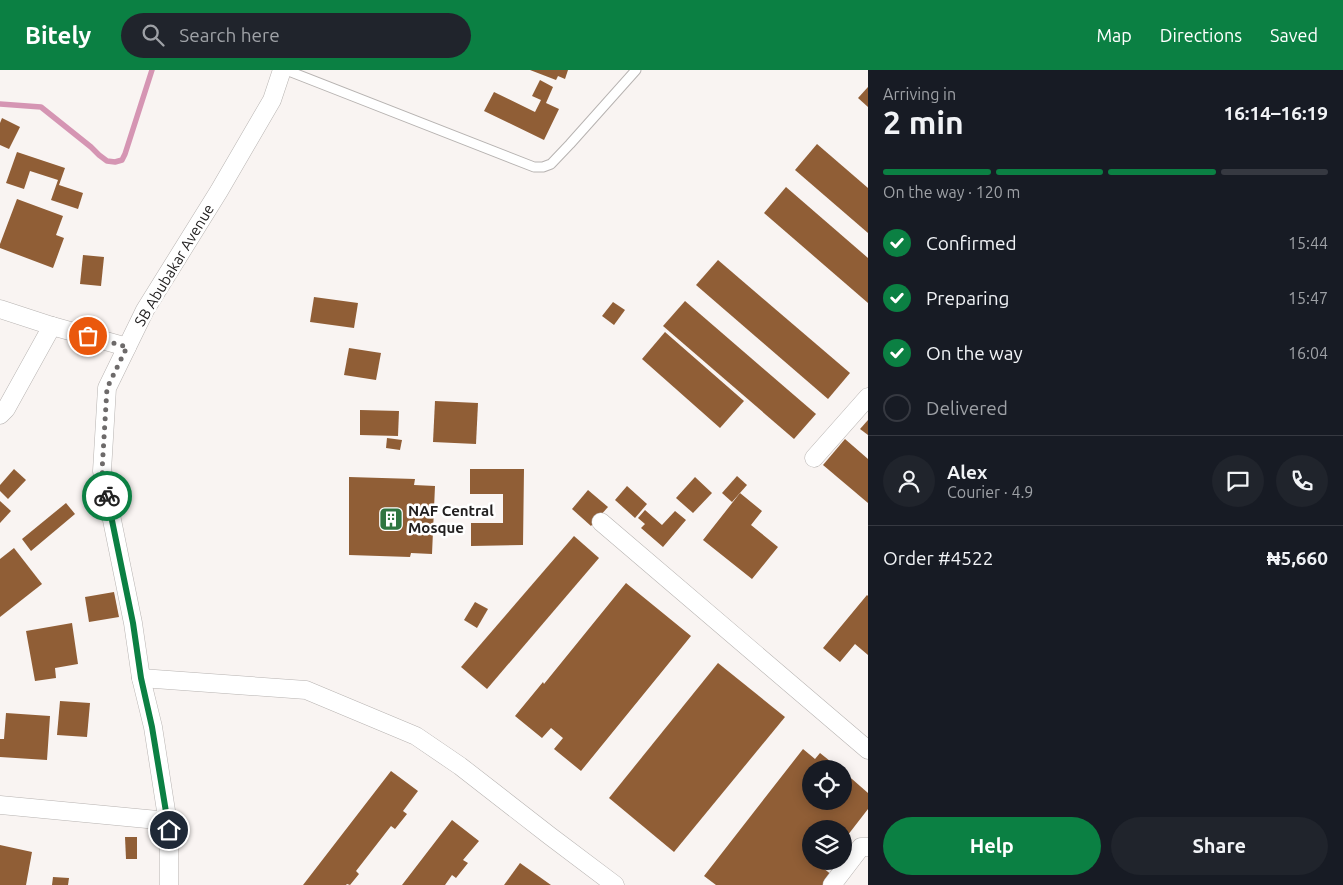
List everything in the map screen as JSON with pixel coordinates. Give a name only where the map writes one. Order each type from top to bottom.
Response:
[{"type":"street","name":"SB Abubakar Avenue","points":[[168,885],[168,821],[152,727],[141,678],[133,623],[102,471],[107,388],[145,310],[219,191],[272,100],[282,70]]},
{"type":"street","points":[[0,309],[127,347]]},
{"type":"street","points":[[0,416],[6,409],[52,326]]},
{"type":"street","points":[[814,458],[868,396]]},
{"type":"street","points":[[601,522],[868,750]]},
{"type":"street","points":[[141,678],[306,690],[416,736],[460,766],[615,885]]},
{"type":"street","points":[[0,805],[168,821]]},
{"type":"street","points":[[832,885],[861,847],[868,847]]},
{"type":"lane","points":[[286,70],[534,167],[543,167],[551,164],[636,70]]},
{"type":"building","points":[[530,70],[568,70],[565,79],[558,76],[556,80]]},
{"type":"building","points":[[540,80],[553,87],[546,103],[559,109],[544,140],[484,111],[494,92],[535,112],[541,100],[532,96]]},
{"type":"building","points":[[868,87],[868,107],[858,98]]},
{"type":"building","points":[[2,118],[20,127],[9,149],[0,145],[0,123]]},
{"type":"building","points":[[817,144],[868,188],[868,233],[795,170]]},
{"type":"building","points":[[17,152],[65,168],[59,185],[83,193],[78,209],[51,200],[58,180],[30,171],[24,189],[6,183]]},
{"type":"building","points":[[786,187],[868,258],[868,303],[764,213]]},
{"type":"building","points":[[17,199],[63,216],[56,235],[64,238],[53,268],[0,248]]},
{"type":"building","points":[[83,255],[104,257],[101,286],[80,284]]},
{"type":"building","points":[[718,260],[850,373],[828,399],[696,285]]},
{"type":"building","points":[[314,297],[358,303],[354,328],[310,322]]},
{"type":"building","points":[[685,301],[816,414],[794,439],[663,326]]},
{"type":"building","points":[[613,302],[625,310],[614,325],[602,316]]},
{"type":"building","points":[[665,332],[744,401],[720,428],[642,359]]},
{"type":"building","points":[[349,348],[381,353],[376,380],[344,375]]},
{"type":"building","points":[[435,401],[478,403],[476,444],[433,442]]},
{"type":"building","points":[[360,410],[399,411],[398,436],[360,435]]},
{"type":"building","points":[[868,420],[868,435],[860,429]]},
{"type":"building","points":[[387,438],[402,440],[400,450],[386,448]]},
{"type":"building","points":[[845,439],[868,459],[868,503],[823,465]]},
{"type":"building","points":[[14,469],[26,480],[8,499],[0,491],[0,485]]},
{"type":"building","points":[[470,469],[524,469],[523,545],[471,546],[471,523],[503,523],[503,494],[470,494]]},
{"type":"building","points":[[737,476],[747,485],[732,502],[722,493]]},
{"type":"building","name":"NAF Central Mosque","points":[[349,477],[415,479],[414,485],[435,486],[432,554],[411,553],[410,557],[349,555]]},
{"type":"building","points":[[695,477],[712,493],[693,513],[676,498]]},
{"type":"building","points":[[627,486],[647,504],[635,518],[615,500]]},
{"type":"building","points":[[588,490],[608,507],[591,526],[572,509]]},
{"type":"building","points":[[740,493],[762,511],[751,525],[778,547],[752,579],[703,540]]},
{"type":"building","points":[[0,501],[11,511],[0,523]]},
{"type":"building","points":[[66,503],[75,514],[31,551],[22,539]]},
{"type":"building","points":[[645,510],[662,525],[675,511],[686,520],[663,547],[641,528],[645,524],[638,518]]},
{"type":"building","points":[[574,536],[599,558],[487,689],[461,667]]},
{"type":"building","points":[[14,548],[42,584],[0,617],[0,559]]},
{"type":"building","points":[[626,583],[691,636],[581,771],[554,749],[563,738],[551,728],[542,738],[515,716],[543,682],[544,684]]},
{"type":"building","points":[[114,592],[119,617],[89,622],[85,597]]},
{"type":"building","points":[[867,595],[868,655],[855,644],[840,662],[823,648]]},
{"type":"building","points":[[475,602],[488,609],[477,628],[464,620]]},
{"type":"building","points":[[72,623],[78,664],[55,668],[56,678],[35,681],[26,631]]},
{"type":"building","points":[[718,663],[785,717],[674,852],[609,798]]},
{"type":"building","points":[[60,701],[90,703],[87,737],[57,735]]},
{"type":"building","points":[[6,713],[50,716],[47,760],[0,757],[0,739],[4,739]]},
{"type":"building","points":[[803,749],[815,759],[820,753],[829,760],[802,760],[802,810],[852,810],[852,779],[868,793],[868,809],[852,830],[852,820],[802,820],[802,870],[826,870],[833,876],[826,885],[716,885],[704,876]]},
{"type":"building","points":[[391,771],[418,791],[403,811],[407,814],[395,829],[391,826],[356,871],[359,874],[350,885],[303,885]]},
{"type":"building","points":[[452,820],[479,841],[463,860],[468,863],[456,878],[452,875],[445,885],[402,885]]},
{"type":"building","points":[[125,837],[137,837],[137,859],[126,859]]},
{"type":"building","points":[[0,845],[32,852],[26,885],[0,885]]},
{"type":"building","points":[[520,863],[551,885],[504,885]]},
{"type":"building","points":[[53,877],[69,878],[68,885],[52,885]]},
{"type":"waterway","points":[[0,104],[41,107],[107,161],[115,162],[122,160],[125,154],[152,70]]},
{"type":"way so far","points":[[88,336],[127,347],[107,388],[102,471],[107,496]]},
{"type":"place","name":"NAF Central Mosque","points":[[391,519]]},
{"type":"route","points":[[107,496],[133,623],[141,678],[152,727],[169,830]]}]
